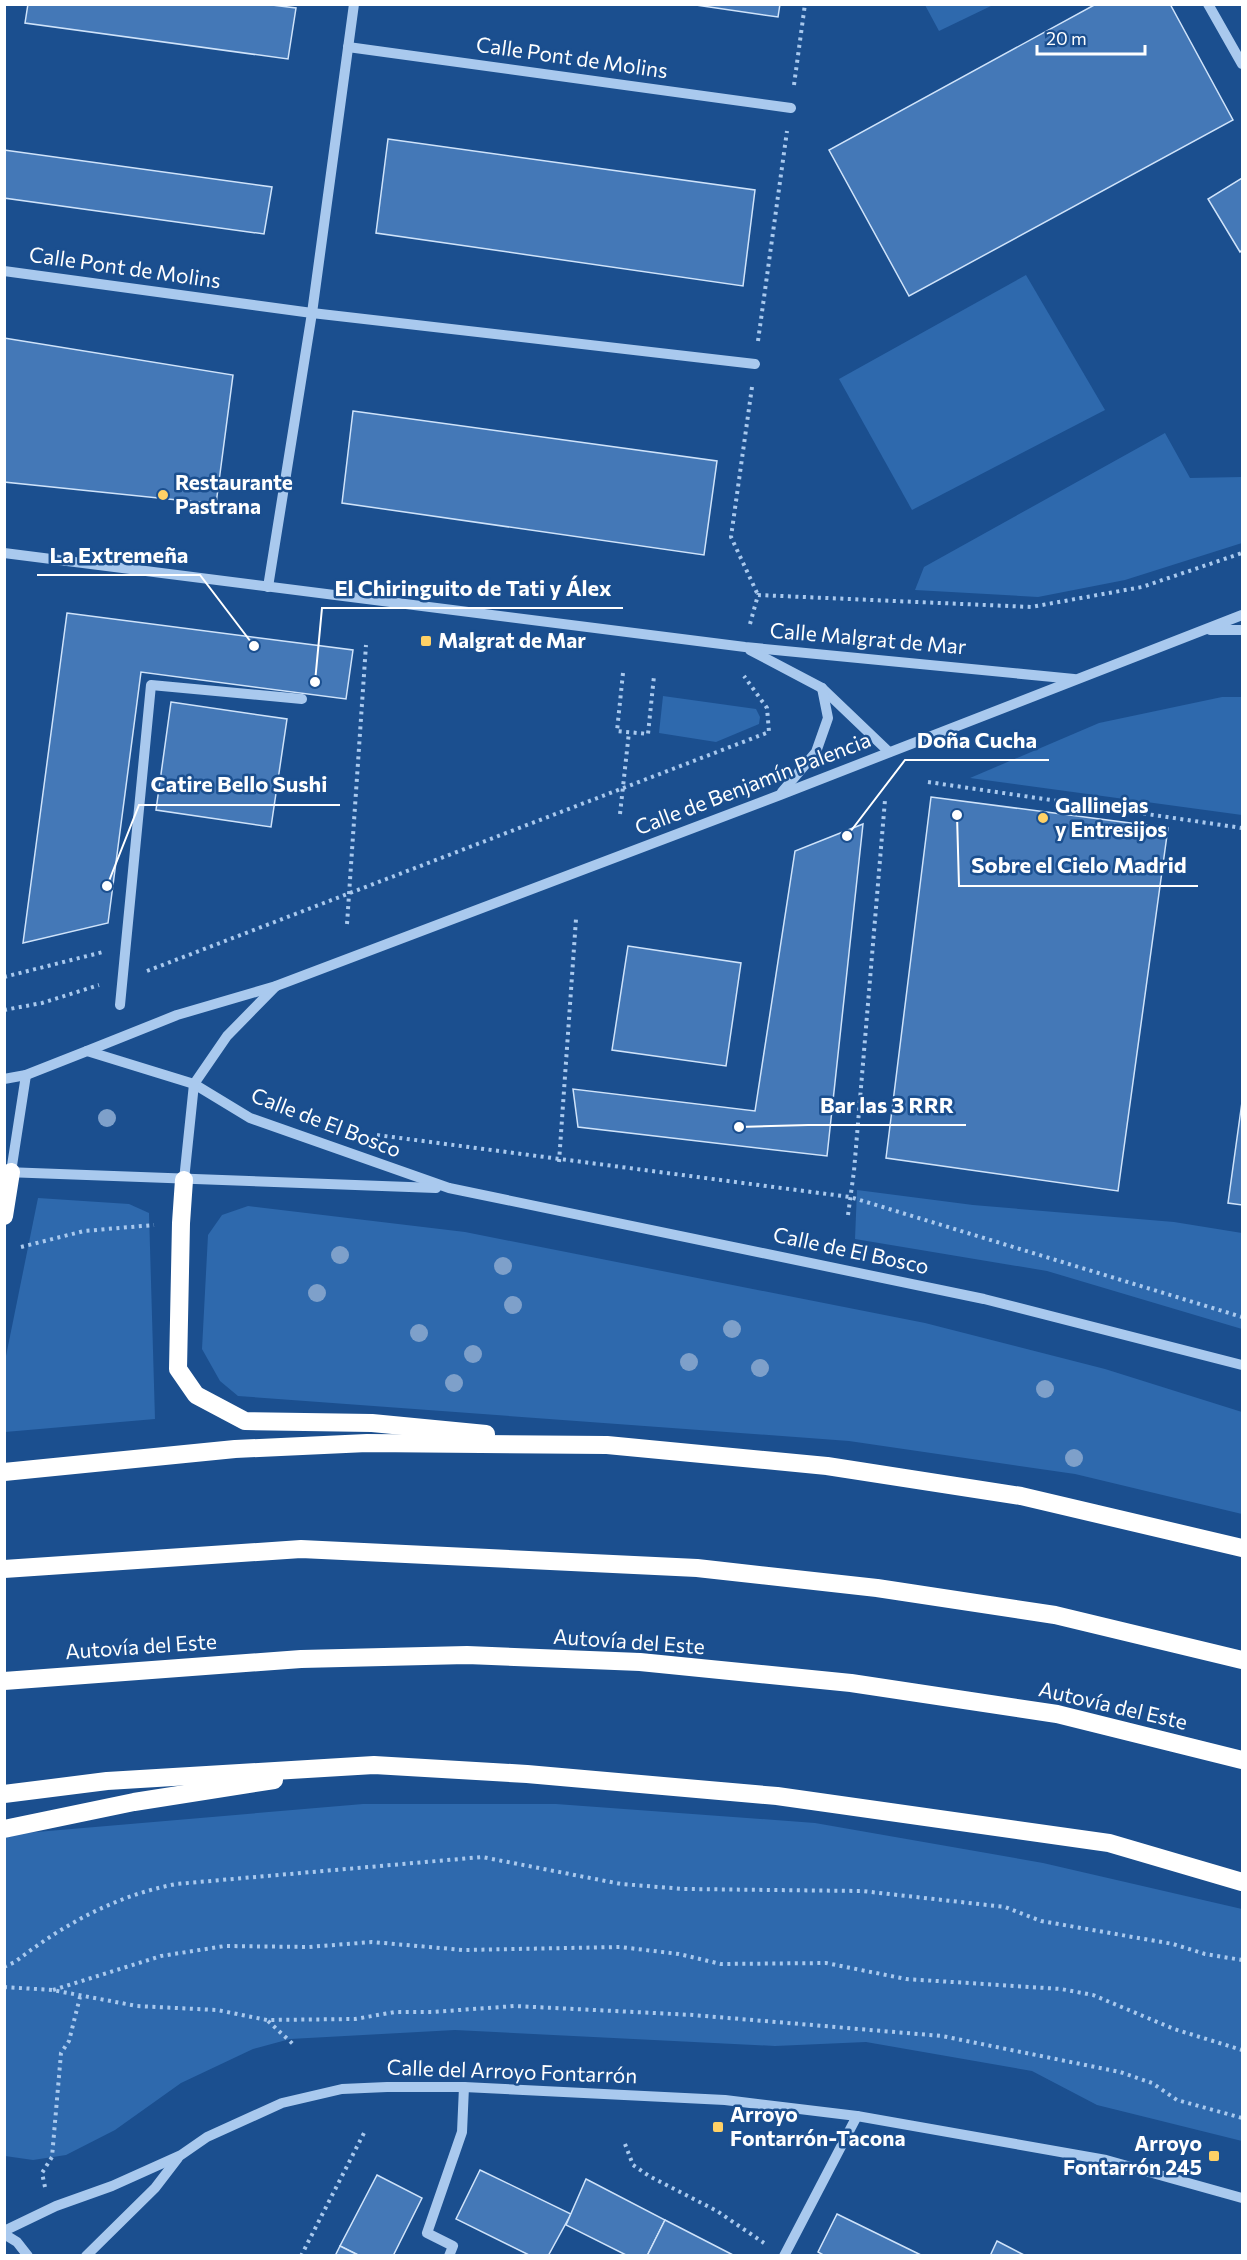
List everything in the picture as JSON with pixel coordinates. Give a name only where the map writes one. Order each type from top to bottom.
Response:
[{"type":"highway","points":[[4,1216],[8,1172]]},
{"type":"highway","points":[[184,1180],[178,1369],[196,1395],[245,1421],[372,1423],[827,1466],[1021,1496],[1242,1548]]},
{"type":"highway","points":[[4,1472],[235,1449],[367,1443],[607,1445]]},
{"type":"highway","points":[[4,1569],[301,1549],[697,1568],[877,1588],[1055,1615],[1242,1660]]},
{"type":"highway","name":"Autovía del Este","points":[[4,1681],[301,1659],[467,1655],[640,1662],[851,1683],[1057,1714],[1242,1760]]},
{"type":"highway","points":[[4,1794],[107,1781],[374,1765],[527,1774],[777,1796],[1109,1843],[1242,1882]]},
{"type":"highway","points":[[4,1829],[134,1802],[374,1765]]},
{"type":"street","points":[[268,587],[312,313],[354,4]]},
{"type":"street","points":[[1208,4],[1242,64]]},
{"type":"street","name":"Calle Pont de Molins","points":[[348,47],[791,108]]},
{"type":"street","name":"Calle Pont de Molins","points":[[4,271],[312,313],[755,364]]},
{"type":"street","points":[[4,553],[745,647]]},
{"type":"street","name":"Calle de Benjamín Palencia","points":[[4,1079],[26,1075],[177,1015],[276,986],[780,795],[1242,615]]},
{"type":"street","points":[[1203,630],[1242,630]]},
{"type":"street","name":"Calle Malgrat de Mar","points":[[745,647],[1075,679]]},
{"type":"street","name":"Calle Malgrat de Mar","points":[[745,647],[822,688],[890,752]]},
{"type":"street","points":[[120,1005],[151,685],[302,699]]},
{"type":"street","points":[[780,795],[816,752],[828,718],[822,688]]},
{"type":"street","name":"Calle de Benjamín Palencia","points":[[184,1180],[194,1084],[227,1036],[276,986]]},
{"type":"street","points":[[87,1051],[194,1084]]},
{"type":"street","points":[[26,1075],[8,1172],[184,1180]]},
{"type":"street","name":"Calle de El Bosco","points":[[194,1084],[250,1118],[449,1188],[984,1299],[1242,1365]]},
{"type":"street","name":"Calle de El Bosco","points":[[184,1180],[449,1188]]},
{"type":"street","name":"Calle del Arroyo Fontarrón","points":[[4,2233],[56,2206],[112,2186],[181,2155],[207,2137],[282,2103],[332,2091],[387,2087],[464,2087],[725,2100],[857,2116],[1106,2160],[1242,2198]]},
{"type":"street","points":[[449,2256],[453,2246],[427,2233],[462,2132],[464,2087]]},
{"type":"street","points":[[784,2256],[857,2116]]},
{"type":"street","name":"Calle del Arroyo Fontarrón","points":[[86,2256],[155,2188],[181,2155]]},
{"type":"street","points":[[4,2233],[17,2242],[28,2256]]},
{"type":"path","points":[[4,1010],[42,1003],[123,978],[349,895],[769,732],[767,708],[743,675],[745,647],[758,595],[731,537],[805,4]]},
{"type":"path","points":[[758,595],[1031,608],[1142,587],[1242,553]]},
{"type":"path","points":[[347,924],[366,645]]},
{"type":"path","points":[[623,673],[617,731],[648,734],[654,676]]},
{"type":"path","points":[[620,814],[629,732]]},
{"type":"path","points":[[928,782],[1242,828]]},
{"type":"path","points":[[848,1215],[885,800]]},
{"type":"path","points":[[559,1160],[576,919]]},
{"type":"path","points":[[4,977],[126,946]]},
{"type":"path","points":[[372,1134],[850,1197],[1242,1317]]},
{"type":"path","points":[[21,1247],[84,1231],[158,1225]]},
{"type":"path","points":[[4,1967],[15,1962],[80,1917],[148,1890],[176,1884],[482,1857],[621,1884],[684,1889],[862,1891],[1005,1906],[1041,1921],[1173,1944],[1205,1954],[1242,1960]]},
{"type":"path","points":[[52,1990],[161,1956],[225,1946],[309,1947],[372,1942],[463,1950],[620,1947],[679,1954],[721,1964],[826,1964],[906,1979],[1061,1989],[1093,1995],[1174,2029],[1242,2050]]},
{"type":"path","points":[[4,1986],[52,1990],[137,2007],[217,2010],[267,2020],[355,2019],[395,2012],[432,2012],[515,2006],[693,2015],[942,2036],[1120,2072],[1152,2083],[1177,2100],[1242,2118]]},
{"type":"path","points":[[45,2189],[42,2173],[52,2157],[62,2053],[69,2041],[80,1997]]},
{"type":"path","points":[[267,2020],[294,2045]]},
{"type":"path","points":[[301,2256],[364,2133]]},
{"type":"path","points":[[625,2144],[633,2165],[649,2176],[717,2211],[773,2249]]},
{"type":"shaded area","points":[[925,5],[993,5],[939,31]]},
{"type":"shaded area","points":[[1026,275],[1105,410],[912,510],[839,379]]},
{"type":"shaded area","points":[[1165,433],[1190,478],[1242,477],[1242,543],[1125,580],[1038,597],[915,590],[924,567]]},
{"type":"shaded area","points":[[663,696],[756,709],[760,717],[759,724],[716,742],[659,733]]},
{"type":"shaded area","points":[[1222,697],[1242,697],[1242,815],[970,778],[1099,723]]},
{"type":"shaded area","points":[[857,1190],[973,1205],[1174,1222],[1242,1233],[1242,1329],[1047,1271],[855,1239]]},
{"type":"shaded area","points":[[38,1198],[129,1204],[149,1213],[155,1419],[5,1432],[5,1361]]},
{"type":"shaded area","points":[[248,1206],[465,1232],[925,1323],[1105,1369],[1242,1412],[1242,1514],[1075,1474],[849,1441],[238,1396],[220,1381],[202,1349],[208,1235],[222,1215]]},
{"type":"shaded area","points":[[363,1804],[556,1804],[815,1823],[1043,1863],[1242,1909],[1242,2141],[1097,2105],[1032,2071],[866,2042],[775,2046],[455,2030],[290,2039],[253,2049],[181,2083],[115,2130],[66,2155],[33,2160],[5,2156],[4,1839],[13,1834]]},
{"type":"building","points":[[28,4],[264,4],[296,8],[288,59],[25,23]]},
{"type":"building","points":[[689,4],[780,4],[778,17]]},
{"type":"building","points":[[1096,4],[1170,4],[1233,120],[909,296],[829,150]]},
{"type":"building","points":[[388,139],[755,190],[743,286],[376,233]]},
{"type":"building","points":[[4,150],[272,187],[264,234],[4,198]]},
{"type":"building","points":[[1242,178],[1242,250],[1240,252],[1208,199]]},
{"type":"building","points":[[4,338],[233,375],[216,504],[4,482]]},
{"type":"building","points":[[353,411],[717,461],[704,555],[342,503]]},
{"type":"building","points":[[67,613],[353,650],[346,699],[141,672],[108,923],[23,943]]},
{"type":"building","points":[[171,702],[287,719],[271,827],[156,810]]},
{"type":"building","points":[[931,797],[1168,828],[1118,1191],[886,1158]]},
{"type":"building","points":[[863,824],[827,1156],[578,1127],[573,1089],[755,1111],[795,851]]},
{"type":"building","points":[[628,946],[741,963],[726,1066],[612,1050]]},
{"type":"building","points":[[1242,1102],[1242,1205],[1228,1203]]},
{"type":"building","points":[[480,2170],[571,2214],[548,2256],[531,2256],[456,2219]]},
{"type":"building","points":[[377,2175],[422,2198],[393,2256],[360,2256],[340,2246]]},
{"type":"building","points":[[586,2179],[665,2220],[647,2256],[628,2256],[566,2225]]},
{"type":"building","points":[[837,2214],[923,2256],[825,2256],[818,2252]]},
{"type":"building","points":[[665,2220],[735,2256],[647,2256]]},
{"type":"building","points":[[997,2241],[1026,2256],[990,2256]]},
{"type":"building","points":[[340,2246],[360,2256],[335,2256]]},
{"type":"place","name":"Restaurante Pastrana","points":[[163,495]]},
{"type":"place","name":"Malgrat de Mar","points":[[426,641]]},
{"type":"place","name":"La Extremeña","points":[[254,646]]},
{"type":"place","name":"El Chiringuito de Tati y Álex","points":[[315,682]]},
{"type":"place","name":"Sobre el Cielo Madrid","points":[[957,815]]},
{"type":"place","name":"Gallinejas y Entresijos","points":[[1043,818]]},
{"type":"place","name":"Doña Cucha","points":[[847,836]]},
{"type":"place","name":"Catire Bello Sushi","points":[[107,886]]},
{"type":"place","name":"Bar las 3 RRR","points":[[739,1127]]},
{"type":"place","name":"Arroyo Fontarrón-Tacona","points":[[718,2127]]},
{"type":"place","name":"Arroyo Fontarrón 245","points":[[1214,2156]]}]
